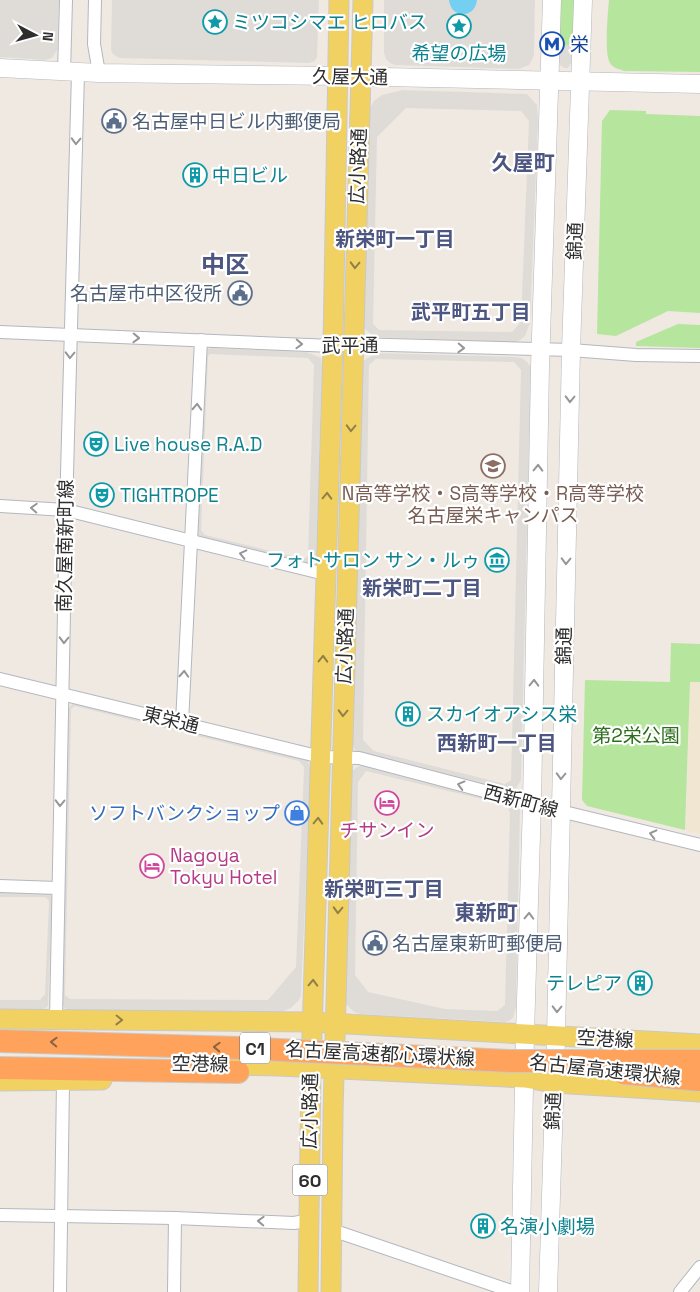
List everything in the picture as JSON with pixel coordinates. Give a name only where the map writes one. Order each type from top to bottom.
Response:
[{"type":"highway","name":"名古屋高速都心環状線","points":[[0,1041],[250,1048],[510,1061],[700,1061]]},
{"type":"highway","name":"名古屋高速環状線","points":[[510,1061],[700,1080]]},
{"type":"highway","points":[[0,1068],[238,1072]]},
{"type":"main road","name":"広小路通","points":[[308,1292],[312,1022],[333,346],[339,0]]},
{"type":"main road","name":"広小路通","points":[[331,1292],[332,1114],[335,1068],[363,0]]},
{"type":"main road","name":"空港線","points":[[0,1019],[312,1022],[700,1044]]},
{"type":"main road","name":"空港線","points":[[0,1060],[335,1068],[525,1078],[554,1083],[700,1092]]},
{"type":"main road","points":[[0,1081],[226,1079],[238,1072],[251,1072],[262,1065]]},
{"type":"street","name":"南久屋南新町線","points":[[56,1019],[57,888],[71,335],[71,72],[66,0]]},
{"type":"street","points":[[95,0],[94,44],[99,73]]},
{"type":"street","name":"錦通","points":[[520,1292],[532,803],[540,350],[552,0]]},
{"type":"street","name":"錦通","points":[[548,1292],[556,1036],[571,350],[583,0]]},
{"type":"street","name":"久屋大通","points":[[0,68],[99,73],[700,84]]},
{"type":"street","name":"武平通","points":[[0,332],[333,346],[353,344],[571,350],[636,355],[700,356]]},
{"type":"street","points":[[182,723],[201,340]]},
{"type":"street","points":[[0,506],[66,510],[325,574]]},
{"type":"street","name":"東栄通","points":[[0,679],[321,757],[342,759]]},
{"type":"street","name":"西新町線","points":[[342,759],[359,758],[560,811],[700,845]]},
{"type":"street","points":[[0,886],[57,888]]},
{"type":"street","points":[[60,1292],[63,1081]]},
{"type":"street","points":[[0,1215],[175,1218],[294,1223],[310,1220]]},
{"type":"street","points":[[174,1292],[175,1218]]},
{"type":"street","points":[[332,1230],[514,1292]]},
{"type":"street","points":[[680,1292],[700,1267]]},
{"type":"shaded area","points":[[0,0],[59,0],[57,50],[52,58],[45,60],[0,57]]},
{"type":"shaded area","name":"ミツコシマエ ヒロバス","points":[[112,0],[319,0],[317,57],[315,61],[309,63],[119,58],[111,50]]},
{"type":"shaded area","name":"希望の広場","points":[[384,0],[535,0],[534,55],[529,65],[519,69],[395,65],[386,59],[384,53]]},
{"type":"shaded area","points":[[556,37],[557,42],[564,46],[573,44],[576,40],[571,63],[568,68],[560,65]]},
{"type":"shaded area","points":[[403,90],[527,94],[537,105],[530,323],[525,336],[520,340],[516,342],[374,337],[364,328],[362,324],[369,115],[374,101],[382,95]],"holes":[[[406,108],[521,111],[529,121],[521,322],[512,332],[379,330],[373,324],[377,137]]]},
{"type":"shaded area","points":[[210,348],[307,352],[321,358],[316,557],[309,564],[198,535],[206,350]],"holes":[[[210,354],[308,358],[314,365],[308,556],[304,559],[205,535],[201,530],[208,356]]]},
{"type":"shaded area","points":[[377,353],[515,357],[522,358],[531,367],[521,780],[515,790],[507,791],[356,752],[353,745],[362,363]],"holes":[[[376,359],[514,362],[521,370],[511,780],[505,784],[374,751],[363,740],[369,365]]]},
{"type":"shaded area","points":[[690,682],[700,682],[700,834],[686,830]]},
{"type":"shaded area","points":[[73,703],[299,757],[308,761],[311,770],[301,995],[291,1008],[281,1012],[68,1011],[62,1005],[68,709]],"holes":[[[75,706],[299,761],[304,767],[296,967],[268,1000],[70,999],[65,995],[71,709]]]},
{"type":"shaded area","points":[[364,765],[517,804],[520,807],[516,1007],[513,1018],[509,1021],[360,1014],[354,1012],[344,1002],[351,772],[357,767]],"holes":[[[366,771],[506,805],[510,813],[505,1005],[497,1011],[445,1009],[368,992],[355,975],[358,782]]]},
{"type":"shaded area","points":[[0,889],[49,892],[52,897],[48,1006],[40,1012],[0,1013],[0,1000],[40,1000],[45,994],[49,901],[45,897],[0,897]]},
{"type":"green space","points":[[557,0],[577,0],[573,44],[569,46],[557,41]]},
{"type":"green space","points":[[609,0],[700,0],[700,72],[624,71],[613,66],[608,58],[607,51]]},
{"type":"green space","points":[[610,110],[646,111],[646,114],[700,116],[700,313],[668,311],[616,336],[597,334],[602,121]]},
{"type":"green space","points":[[678,324],[700,325],[700,348],[636,346],[636,342]]},
{"type":"green space","name":"第2栄公園","points":[[671,643],[700,644],[700,682],[690,682],[685,830],[587,806],[582,800],[585,680],[670,682]]},
{"type":"water","points":[[449,0],[477,0],[472,11],[463,14],[454,11]]},
{"type":"place","name":"ミツコシマエ ヒロバス","points":[[215,22]]},
{"type":"place","name":"希望の広場","points":[[459,26]]},
{"type":"place","name":"栄","points":[[552,44]]},
{"type":"place","name":"名古屋中日ビル内郵便局","points":[[114,121]]},
{"type":"place","name":"中日ビル","points":[[195,175]]},
{"type":"place","name":"名古屋市中区役所","points":[[240,293]]},
{"type":"place","name":"Live house R.A.D","points":[[96,444]]},
{"type":"place","name":"N高等学校・S高等学校・R高等学校 名古屋栄キャンパス","points":[[493,466]]},
{"type":"place","name":"TIGHTROPE","points":[[102,495]]},
{"type":"place","name":"フォトサロン サン・ルゥ","points":[[497,560]]},
{"type":"place","name":"スカイオアシス栄","points":[[408,714]]},
{"type":"place","name":"チサンイン","points":[[387,803]]},
{"type":"place","name":"ソフトバンクショップ","points":[[297,813]]},
{"type":"place","name":"Nagoya Tokyu Hotel","points":[[152,866]]},
{"type":"place","name":"名古屋東新町郵便局","points":[[375,943]]},
{"type":"place","name":"テレピア","points":[[640,983]]},
{"type":"place","name":"名演小劇場","points":[[483,1226]]},
{"type":"district","name":"久屋町","points":[[523,162]]},
{"type":"district","name":"新栄町一丁目","points":[[395,239]]},
{"type":"district","name":"中区","points":[[225,264]]},
{"type":"district","name":"武平町五丁目","points":[[471,312]]},
{"type":"district","name":"新栄町二丁目","points":[[422,588]]},
{"type":"district","name":"西新町一丁目","points":[[497,743]]},
{"type":"district","name":"新栄町三丁目","points":[[384,889]]},
{"type":"district","name":"東新町","points":[[486,912]]}]
